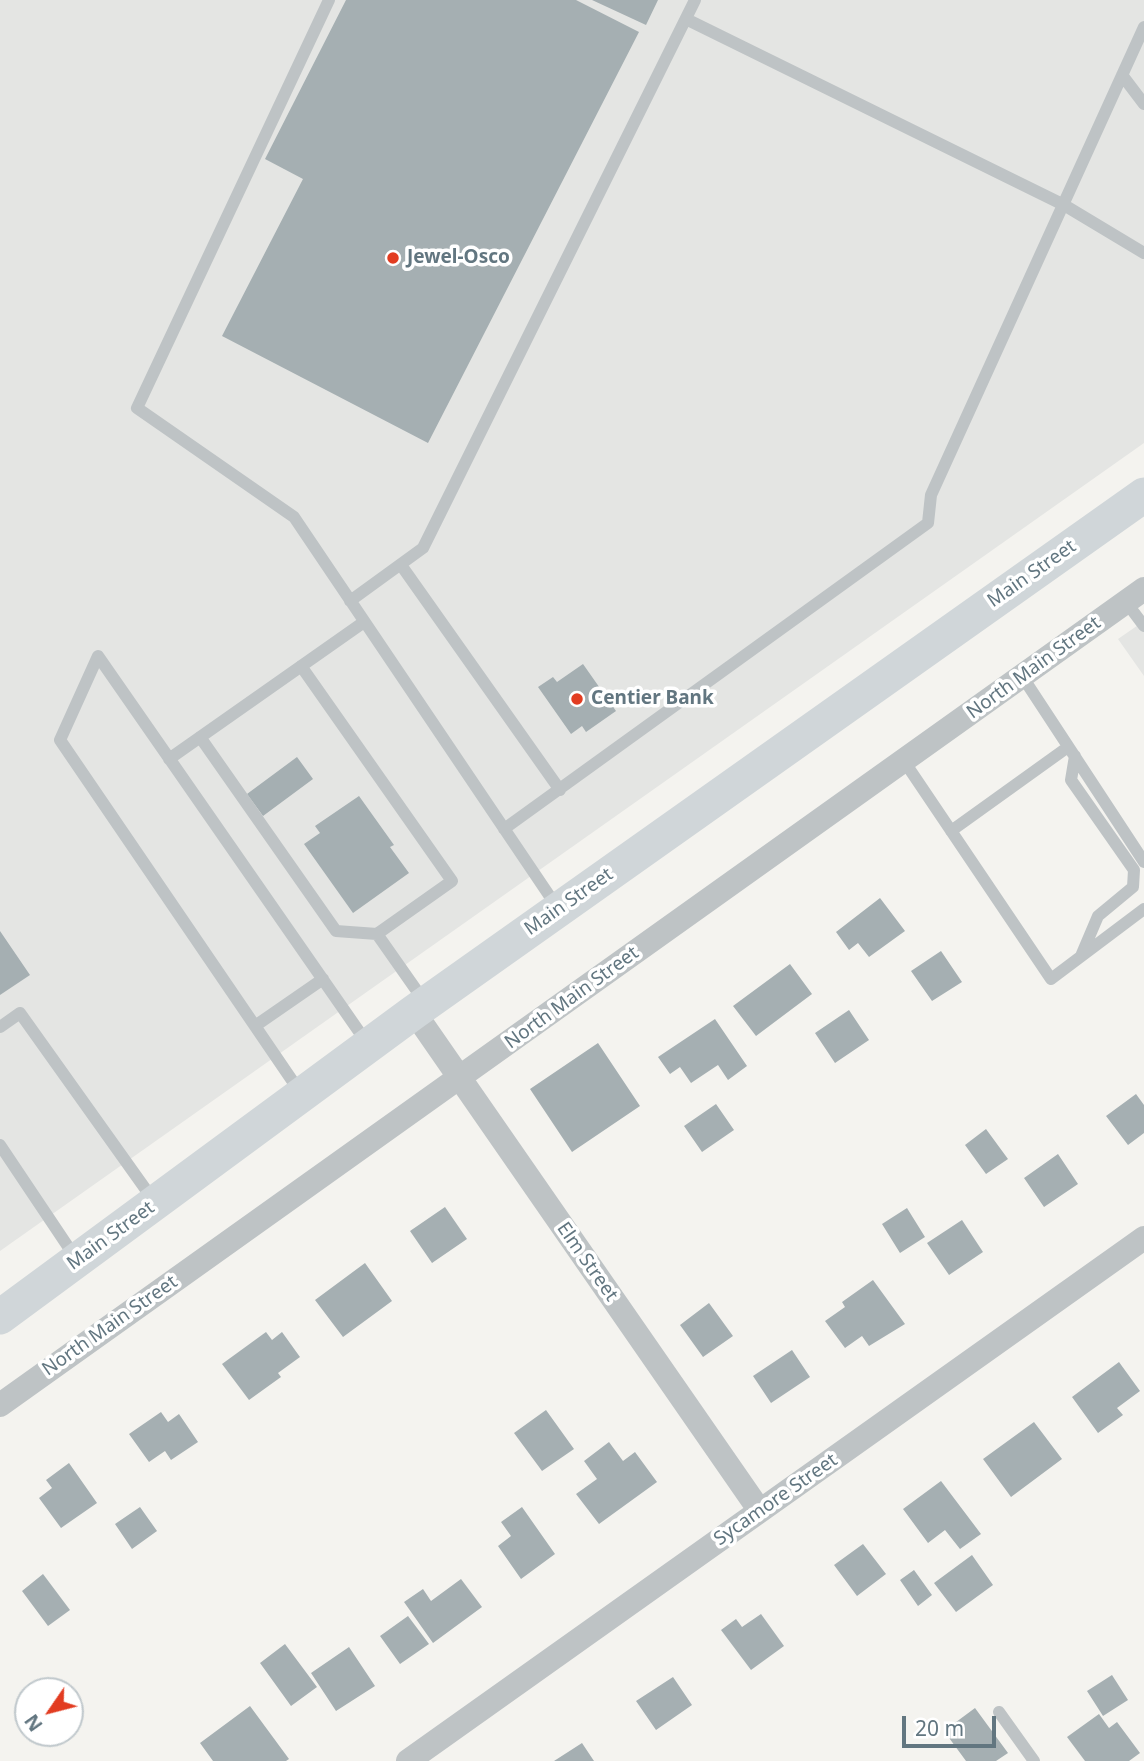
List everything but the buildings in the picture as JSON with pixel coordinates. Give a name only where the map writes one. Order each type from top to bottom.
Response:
[{"type":"main road","name":"Main Street","points":[[0,1317],[420,1008],[1144,495]]},
{"type":"street","name":"North Main Street","points":[[0,1405],[1135,595]]},
{"type":"street","name":"Elm Street","points":[[420,1008],[460,1078],[760,1511]]},
{"type":"street","name":"Sycamore Street","points":[[408,1761],[1144,1238]]},
{"type":"lane","points":[[329,0],[137,408],[294,517],[559,910]]},
{"type":"lane","points":[[350,601],[423,548],[695,0]]},
{"type":"lane","points":[[686,19],[1064,205],[1144,253]]},
{"type":"lane","points":[[504,829],[928,523],[931,495],[1144,27]]},
{"type":"lane","points":[[1122,75],[1144,104]]},
{"type":"lane","points":[[401,565],[560,790]]},
{"type":"lane","points":[[1135,595],[1144,626]]},
{"type":"lane","points":[[169,759],[364,622]]},
{"type":"lane","points":[[303,1096],[60,740],[97,656],[369,1046]]},
{"type":"lane","points":[[200,737],[336,931],[377,934],[452,881],[300,666]]},
{"type":"lane","points":[[1023,676],[1144,862]]},
{"type":"lane","points":[[951,831],[1071,752]]},
{"type":"lane","points":[[1071,752],[1071,780],[1134,870],[1133,887],[1098,916],[1081,956]]},
{"type":"lane","points":[[904,761],[1051,979],[1144,909]]},
{"type":"lane","points":[[377,934],[420,1008]]},
{"type":"lane","points":[[255,1026],[323,979]]},
{"type":"lane","points":[[0,1027],[20,1013],[156,1204]]},
{"type":"lane","points":[[0,1145],[77,1260]]},
{"type":"lane","points":[[999,1712],[1034,1761]]},
{"type":"shaded area","points":[[0,0],[1144,0],[1144,443],[0,1251]]},
{"type":"shaded area","points":[[1144,621],[1144,676],[1118,639]]},
{"type":"place","name":"Jewel-Osco","points":[[393,258]]},
{"type":"place","name":"Centier Bank","points":[[577,699]]}]
